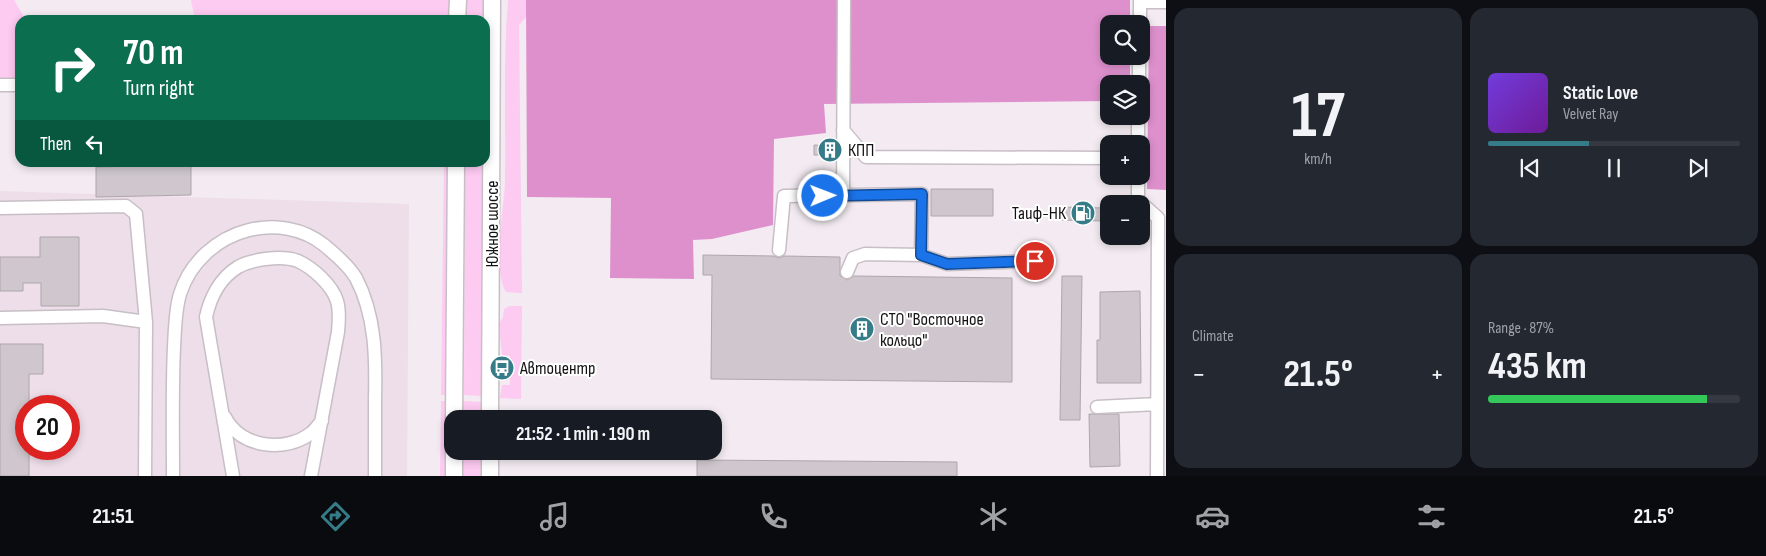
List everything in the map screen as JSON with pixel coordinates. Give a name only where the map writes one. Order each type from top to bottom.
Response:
[{"type":"main road","points":[[458,0],[458,15]]},
{"type":"main road","name":"Южное шоссе","points":[[490,410],[492,0]]},
{"type":"main road","points":[[492,78],[496,29],[501,0]]},
{"type":"main road","name":"Южное шоссе","points":[[454,410],[456,167]]},
{"type":"main road","points":[[454,460],[454,476]]},
{"type":"main road","points":[[490,460],[490,474]]},
{"type":"street","points":[[843,196],[844,0]]},
{"type":"street","points":[[1140,15],[1140,1],[1166,2]]},
{"type":"street","points":[[0,85],[15,86]]},
{"type":"street","points":[[843,130],[866,157],[1100,158]]},
{"type":"street","points":[[832,183],[843,169]]},
{"type":"street","points":[[1138,185],[1138,200],[1158,218],[1157,476]]},
{"type":"street","points":[[779,250],[784,196],[922,194],[921,255]]},
{"type":"street","points":[[0,208],[126,206],[136,214],[146,322],[145,476]]},
{"type":"street","points":[[173,476],[174,365],[176,321],[180,295],[190,271],[202,255],[240,233],[263,227],[291,229],[314,237],[336,255],[356,277],[374,330],[376,362],[375,476]]},
{"type":"street","points":[[847,272],[854,258],[865,254],[921,255],[947,264],[1035,261]]},
{"type":"street","points":[[233,476],[206,317],[210,300],[226,277],[237,268],[265,259],[297,261],[320,277],[337,301],[338,332],[312,476]]},
{"type":"street","points":[[0,318],[103,316],[146,322]]},
{"type":"street","points":[[1097,406],[1157,404]]},
{"type":"street","points":[[222,411],[229,424],[238,433],[258,444],[269,445],[283,445],[298,440],[311,433],[322,420]]},
{"type":"shaded area","points":[[0,0],[14,0],[23,15],[15,15],[15,82],[0,81]]},
{"type":"shaded area","points":[[191,0],[450,0],[450,15],[194,15]]},
{"type":"shaded area","points":[[466,0],[484,0],[484,15],[466,15]]},
{"type":"shaded area","points":[[508,0],[542,0],[519,25],[522,293],[506,292],[502,282],[499,255],[505,183],[505,69]]},
{"type":"shaded area","points":[[526,0],[1130,0],[1130,15],[1100,15],[1100,65],[1130,65],[1130,75],[1100,75],[1100,101],[824,104],[826,133],[774,139],[773,225],[712,239],[693,240],[694,279],[610,278],[611,198],[527,197]]},
{"type":"shaded area","points":[[1150,26],[1166,26],[1166,190],[1147,189],[1147,185],[1150,185],[1150,135],[1148,135],[1148,125],[1150,125],[1150,75],[1148,75]]},
{"type":"shaded area","points":[[444,167],[449,167],[448,395],[441,395]]},
{"type":"shaded area","points":[[465,167],[484,167],[482,396],[464,395]]},
{"type":"shaded area","points":[[0,191],[409,204],[407,476],[0,476]]},
{"type":"shaded area","points":[[510,306],[522,306],[521,399],[500,398],[502,385],[510,385],[510,356],[502,355],[499,324],[503,317],[504,309]]},
{"type":"shaded area","points":[[441,401],[448,401],[448,410],[444,410],[444,460],[447,460],[447,476],[440,476]]},
{"type":"shaded area","points":[[463,401],[482,402],[482,410],[463,410]]},
{"type":"shaded area","points":[[463,460],[482,460],[482,476],[463,476]]},
{"type":"building","name":"КПП","points":[[814,145],[835,146],[835,155],[814,155]]},
{"type":"building","points":[[96,167],[191,167],[191,195],[96,197]]},
{"type":"building","points":[[931,189],[993,189],[993,216],[931,216]]},
{"type":"building","points":[[1060,207],[1100,208],[1100,221],[1059,220]]},
{"type":"building","points":[[40,237],[79,237],[79,306],[41,306],[41,283],[23,283],[23,291],[0,291],[0,257],[40,257]]},
{"type":"building","name":"СТО \"Восточное кольцо\"","points":[[703,255],[773,256],[779,258],[784,256],[840,257],[840,276],[847,280],[854,276],[1012,278],[1012,382],[711,379],[712,275],[703,275]]},
{"type":"building","points":[[1062,276],[1082,276],[1080,420],[1060,420]]},
{"type":"building","points":[[1140,291],[1141,383],[1097,383],[1097,340],[1100,340],[1100,292]]},
{"type":"building","points":[[0,344],[43,344],[43,374],[29,374],[29,395],[15,395],[15,460],[29,460],[29,476],[0,476]]},
{"type":"building","points":[[1089,414],[1119,414],[1120,466],[1090,467]]},
{"type":"building","points":[[697,460],[957,462],[957,476],[697,476]]},
{"type":"place","name":"КПП","points":[[830,150]]},
{"type":"place","name":"Таиф-НК","points":[[1083,213]]},
{"type":"place","name":"СТО \"Восточное кольцо\"","points":[[862,329]]},
{"type":"place","name":"Автоцентр","points":[[502,368]]},
{"type":"route","points":[[823,196],[922,194],[921,255],[947,264],[1035,261]]}]
